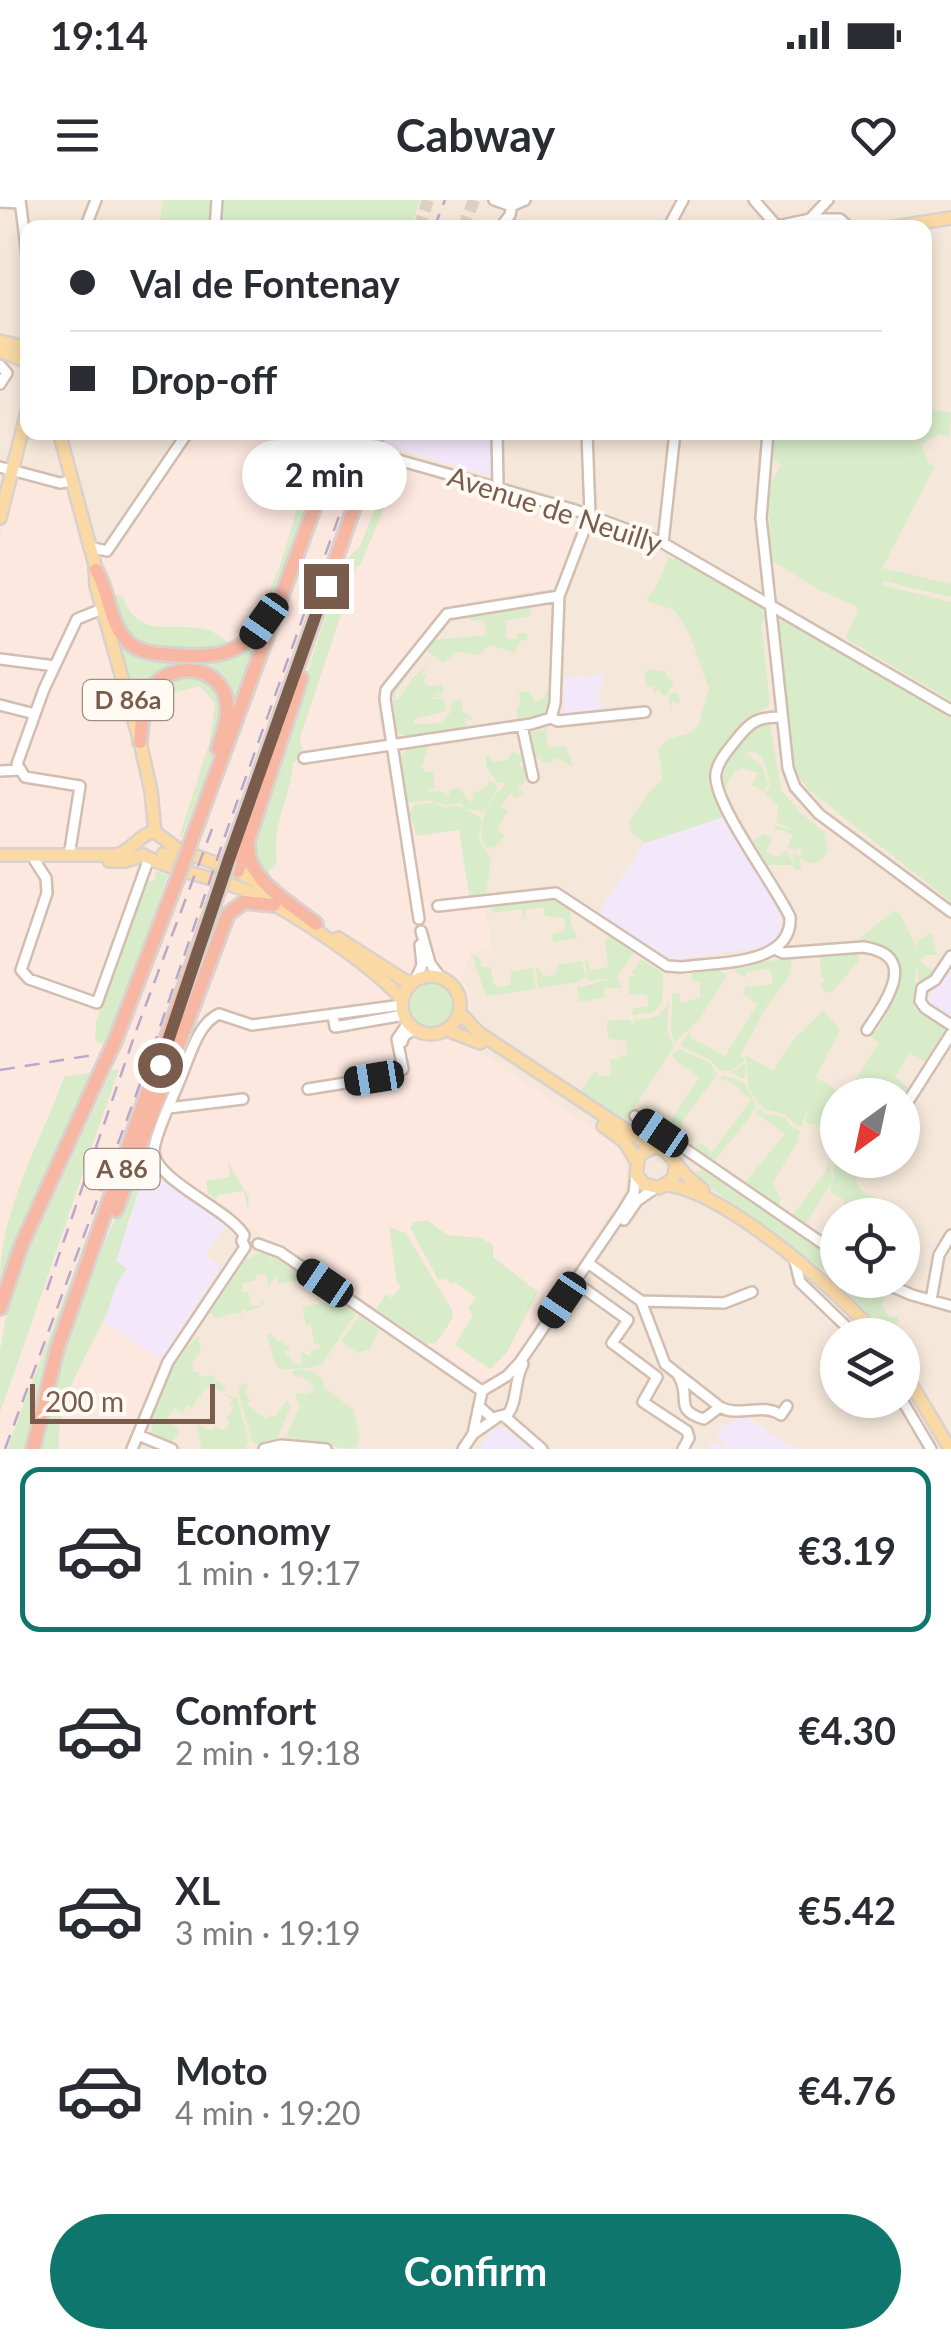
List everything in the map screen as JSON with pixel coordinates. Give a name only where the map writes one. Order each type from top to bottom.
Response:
[{"type":"highway","name":"A 86","points":[[0,1304],[20,1246],[115,1040],[190,844],[292,564],[329,440]]},
{"type":"highway","name":"A 86","points":[[33,1449],[57,1349],[371,460]]},
{"type":"highway","points":[[96,568],[117,628],[129,643],[157,654],[197,658],[222,656],[238,650],[252,638],[264,621],[282,574],[292,564]]},
{"type":"highway","points":[[238,871],[315,632],[313,624]]},
{"type":"highway","points":[[140,742],[143,710],[157,681],[168,673],[196,670],[220,685],[227,700],[228,715],[214,764],[218,768]]},
{"type":"highway","points":[[248,842],[249,859],[257,876],[316,924]]},
{"type":"highway","points":[[82,1280],[108,1230],[138,1156],[228,914],[244,902],[274,905]]},
{"type":"main road","points":[[0,518],[6,468],[20,430]]},
{"type":"main road","name":"D 86a","points":[[62,440],[96,568],[94,582],[140,742],[160,836]]},
{"type":"main road","points":[[0,858],[70,852],[118,855],[147,833],[160,836],[179,850],[238,871],[316,924],[415,978],[440,977],[456,988],[460,1000],[460,1013],[448,1030]]},
{"type":"main road","points":[[152,857],[160,836]]},
{"type":"main road","points":[[140,841],[152,857],[242,889],[274,905],[384,980],[406,1014],[430,1034],[448,1030],[473,1038],[618,1136],[644,1184],[688,1188],[722,1207],[794,1257],[860,1318]]},
{"type":"main road","points":[[0,858],[126,861],[152,857],[233,876],[238,871]]},
{"type":"main road","points":[[406,1014],[415,978]]},
{"type":"main road","points":[[460,1013],[477,1032],[669,1150],[722,1207]]},
{"type":"main road","points":[[636,1168],[644,1151],[669,1150]]},
{"type":"main road","points":[[661,1186],[675,1175],[669,1150]]},
{"type":"main road","points":[[920,1399],[950,1449]]},
{"type":"street","points":[[494,200],[525,200]]},
{"type":"street","points":[[810,218],[828,200]]},
{"type":"street","points":[[0,202],[20,202]]},
{"type":"street","points":[[800,220],[841,220]]},
{"type":"street","points":[[0,384],[6,378],[3,368]]},
{"type":"street","points":[[96,568],[183,440]]},
{"type":"street","name":"Avenue de Neuilly","points":[[329,440],[590,515],[663,543],[951,710]]},
{"type":"street","points":[[497,440],[498,487]]},
{"type":"street","points":[[551,718],[555,704],[559,596],[590,515],[588,440]]},
{"type":"street","points":[[663,543],[674,440]]},
{"type":"street","points":[[767,440],[761,518],[788,768],[804,799],[818,814],[951,912]]},
{"type":"street","points":[[6,468],[60,483],[72,481]]},
{"type":"street","points":[[89,547],[107,551]]},
{"type":"street","points":[[559,596],[457,612],[441,619],[386,690],[426,910],[556,893],[674,968],[766,955],[777,950],[790,931],[789,913],[722,802],[715,778],[722,758],[749,724],[762,717],[780,717]]},
{"type":"street","points":[[70,852],[80,786],[25,777],[20,770],[20,755],[54,666],[77,620],[102,609]]},
{"type":"street","points":[[0,659],[54,666]]},
{"type":"street","points":[[0,705],[35,714]]},
{"type":"street","points":[[304,758],[522,726],[551,718],[558,721],[645,712]]},
{"type":"street","points":[[522,726],[533,777]]},
{"type":"street","points":[[0,771],[20,770]]},
{"type":"street","points":[[36,861],[46,878],[47,894],[21,970],[32,980],[97,1003],[152,857]]},
{"type":"street","points":[[415,978],[422,934],[430,964],[440,977]]},
{"type":"street","points":[[777,950],[783,953],[863,947],[887,958],[896,968],[896,983],[866,1030]]},
{"type":"street","points":[[951,956],[935,980],[922,988],[920,1001],[951,1025]]},
{"type":"street","points":[[244,1234],[235,1222],[165,1173],[157,1162],[154,1146],[206,1022],[219,1014],[250,1025],[332,1015],[335,1027],[406,1014]]},
{"type":"street","points":[[308,1089],[395,1075],[403,1069],[397,1039],[406,1014]]},
{"type":"street","points":[[920,1083],[951,1034]]},
{"type":"street","points":[[169,1108],[242,1099]]},
{"type":"street","points":[[634,1116],[669,1150],[820,1243]]},
{"type":"street","points":[[463,1449],[474,1434],[513,1407],[520,1371],[630,1200],[636,1168]]},
{"type":"street","points":[[482,1390],[516,1368],[637,1202],[661,1186]]},
{"type":"street","points":[[244,1234],[255,1234],[258,1244]]},
{"type":"street","points":[[244,1234],[245,1247]]},
{"type":"street","points":[[931,1300],[939,1255],[951,1236]]},
{"type":"street","points":[[245,1247],[258,1244]]},
{"type":"street","points":[[258,1244],[280,1252],[482,1390]]},
{"type":"street","points":[[132,1449],[168,1362],[245,1247]]},
{"type":"street","points":[[794,1257],[800,1282],[837,1318]]},
{"type":"street","points":[[589,1265],[641,1301],[724,1303],[752,1292]]},
{"type":"street","points":[[579,1286],[628,1320],[612,1343],[658,1377],[643,1402],[688,1431],[683,1449]]},
{"type":"street","points":[[920,1296],[951,1306]]},
{"type":"street","points":[[641,1301],[661,1356],[684,1385],[683,1406],[687,1412],[704,1420],[720,1407]]},
{"type":"street","points":[[677,1375],[727,1412],[772,1408]]},
{"type":"street","points":[[494,1383],[506,1385],[513,1394]]},
{"type":"street","points":[[474,1434],[482,1390]]},
{"type":"street","points":[[480,1407],[542,1449]]},
{"type":"street","points":[[913,1418],[931,1449]]},
{"type":"street","points":[[138,1434],[172,1449]]},
{"type":"street","points":[[264,1449],[290,1445],[326,1449]]},
{"type":"shaded area","points":[[0,200],[951,200],[951,1449],[800,1449],[784,1443],[743,1414],[730,1424],[724,1449],[713,1442],[708,1449],[124,1449],[160,1360],[90,1312],[145,1169],[255,1230],[388,1316],[470,1045],[461,976],[485,908],[472,909],[458,830],[399,839],[376,705],[382,682],[436,614],[454,604],[555,587],[574,533],[570,519],[561,513],[342,450],[325,450],[290,440],[932,440],[932,220],[20,220],[20,440],[186,440],[107,553],[79,544],[18,475],[0,544]]},
{"type":"shaded area","points":[[186,440],[290,440],[325,450],[342,449],[544,507],[570,519],[574,533],[555,587],[442,609],[383,682],[376,705],[399,838],[459,830],[471,908],[485,907],[492,948],[468,953],[461,976],[471,993],[470,1045],[616,1145],[627,1165],[625,1190],[509,1368],[495,1378],[482,1379],[255,1230],[146,1169],[90,1312],[161,1360],[124,1449],[0,1449],[0,544],[19,474],[65,488],[79,544],[106,553]]},
{"type":"shaded area","points":[[386,440],[493,440],[493,477],[384,445]]},
{"type":"shaded area","points":[[604,674],[598,696],[604,711],[564,715],[564,678]]},
{"type":"shaded area","points":[[723,817],[781,913],[781,931],[771,946],[670,960],[598,913],[645,843]]},
{"type":"shaded area","points":[[951,967],[951,1018],[944,1019],[925,1003],[943,971],[947,973]]},
{"type":"shaded area","points":[[145,1169],[226,1225],[205,1255],[221,1267],[161,1360],[90,1312]]},
{"type":"shaded area","points":[[743,1414],[784,1443],[800,1449],[708,1449],[713,1442],[724,1448],[726,1444],[716,1435],[724,1424]]},
{"type":"shaded area","points":[[504,1428],[533,1449],[479,1449],[490,1432]]},
{"type":"green space","points":[[163,200],[211,200],[210,220],[160,220]]},
{"type":"green space","points":[[222,200],[420,200],[413,220],[220,220]]},
{"type":"green space","points":[[932,410],[951,413],[949,437],[938,434],[932,438]]},
{"type":"green space","points":[[285,440],[294,440],[308,482],[306,502],[284,566],[246,637],[223,648],[191,652],[159,649],[129,635],[121,625],[112,593],[123,597],[138,620],[148,625],[208,630],[230,643],[246,628],[259,611],[278,569],[305,481],[285,477]]},
{"type":"green space","points":[[773,440],[929,440],[922,445],[928,463],[935,466],[882,568],[951,584],[951,597],[883,581],[882,585],[951,602],[951,701],[845,638],[858,612],[856,606],[817,589],[771,560],[768,481],[773,480],[781,465],[772,459]]},
{"type":"green space","points":[[393,464],[401,467],[357,567],[300,738],[304,755],[293,763],[277,837],[277,863],[264,877],[251,849],[332,596],[347,559],[360,546]]},
{"type":"green space","points":[[668,558],[680,559],[761,607],[766,618],[761,624],[770,705],[744,720],[710,766],[708,783],[723,817],[645,843],[631,832],[629,822],[663,779],[658,749],[668,739],[698,726],[709,689],[689,633],[674,610],[646,600]]},
{"type":"green space","points":[[530,608],[531,616],[505,621],[507,636],[502,634],[510,640],[517,638],[517,633],[527,633],[528,640],[522,640],[514,653],[490,645],[478,655],[458,652],[443,663],[426,650],[433,640],[487,635],[484,620],[472,621],[468,617],[492,613],[495,622],[494,613]]},
{"type":"green space","points":[[782,618],[864,662],[862,671],[869,665],[951,718],[951,902],[808,789],[797,775],[778,625]]},
{"type":"green space","points":[[261,631],[235,708],[222,680],[198,665],[184,663],[157,672],[146,685],[138,716],[120,640],[208,660],[231,654]]},
{"type":"green space","points":[[421,656],[396,691],[395,700],[431,660],[422,672],[426,675],[423,682],[428,686],[442,685],[444,693],[433,694],[444,696],[426,699],[444,699],[446,711],[414,719],[414,724],[441,723],[450,713],[452,701],[461,700],[463,712],[473,718],[470,721],[466,717],[466,727],[412,736],[396,730],[393,692]]},
{"type":"green space","points":[[649,669],[665,671],[669,680],[674,681],[668,694],[664,696],[658,689],[654,694],[653,686],[647,687],[644,673]]},
{"type":"green space","points":[[189,673],[214,687],[223,707],[210,765],[179,837],[209,744],[215,703],[200,686],[161,696],[150,708],[158,685]]},
{"type":"green space","points":[[549,688],[546,713],[518,719],[519,692],[529,691],[535,701],[542,700]]},
{"type":"green space","points":[[678,693],[680,705],[672,701],[671,715],[668,694]]},
{"type":"green space","points":[[762,724],[770,725],[781,790],[824,832],[828,850],[823,859],[813,864],[800,858],[801,868],[795,871],[793,865],[768,865],[753,841],[765,834],[772,839],[766,851],[776,858],[786,850],[794,864],[793,853],[800,857],[801,848],[787,847],[793,835],[777,829],[774,834],[776,826],[794,830],[777,822],[778,806],[765,794],[770,785],[764,761],[757,753],[749,751],[741,763],[749,755],[762,766],[768,785],[764,791],[752,785],[758,773],[742,768],[736,770],[723,790],[724,771],[733,752]]},
{"type":"green space","points":[[546,729],[548,747],[566,746],[573,767],[557,758],[547,765],[548,758],[545,764],[540,760],[542,755],[539,759],[533,755],[530,732]]},
{"type":"green space","points":[[428,746],[424,765],[420,766],[425,772],[433,771],[435,788],[428,792],[440,791],[448,797],[451,789],[459,788],[470,802],[472,794],[487,787],[488,780],[496,784],[497,790],[484,812],[466,809],[482,819],[479,840],[491,858],[486,894],[469,896],[459,830],[417,836],[409,812],[415,805],[434,802],[445,808],[465,808],[460,803],[445,805],[430,800],[408,803],[401,756],[408,749]]},
{"type":"green space","points":[[514,751],[523,758],[518,769],[526,763],[528,777],[517,786],[523,792],[517,799],[510,793],[501,807],[508,811],[497,830],[505,836],[495,847],[488,848],[482,842],[484,817],[508,783],[498,783],[486,766],[486,755],[490,755],[492,762],[507,760]]},
{"type":"green space","points":[[156,871],[168,875],[107,1047],[95,1041],[96,1022],[145,881],[154,881]]},
{"type":"green space","points":[[550,898],[570,910],[578,938],[553,942],[552,935],[565,930],[564,918],[545,916],[543,907],[525,910],[526,923],[521,909],[492,913],[491,907]]},
{"type":"green space","points":[[893,911],[900,914],[916,953],[916,943],[932,935],[937,955],[925,955],[920,962],[935,972],[920,985],[916,964],[914,1008],[936,1022],[917,1008],[917,1001],[951,1032],[946,1028],[925,1061],[910,1053],[896,1078],[856,1078],[879,1043],[867,1034],[878,1029],[892,1003],[888,1000],[897,985],[898,967],[857,941]]},
{"type":"green space","points":[[609,936],[634,953],[617,977],[622,988],[605,988],[604,998],[579,1002],[577,984],[581,987],[613,978],[588,981],[585,961],[590,970],[608,967],[605,941]]},
{"type":"green space","points":[[861,952],[858,962],[830,994],[820,987],[825,979],[816,956]]},
{"type":"green space","points":[[472,955],[479,958],[482,967],[491,967],[497,987],[510,985],[511,972],[532,968],[536,989],[486,996]]},
{"type":"green space","points":[[791,958],[787,979],[741,1053],[744,1061],[732,1070],[721,1071],[710,1060],[680,1046],[690,1031],[691,1038],[725,1056],[757,1004],[743,994],[747,984],[773,984],[770,969],[746,972],[746,977],[736,973],[733,966]]},
{"type":"green space","points":[[641,959],[663,973],[662,1002],[654,1012],[631,1015],[634,1008],[649,1007],[647,995],[629,994],[629,976],[636,976],[632,972]]},
{"type":"green space","points":[[582,961],[586,978],[538,988],[536,968],[543,976],[555,975],[558,965]]},
{"type":"green space","points":[[718,969],[727,975],[699,1020],[675,1042],[671,1031],[671,994],[679,993],[681,1003],[700,998],[700,982],[692,980],[691,973]]},
{"type":"green space","points":[[431,983],[447,990],[454,1006],[447,1022],[431,1029],[415,1022],[408,1006],[415,990]]},
{"type":"green space","points":[[669,998],[667,1030],[674,1047],[625,1121],[579,1092],[596,1071],[599,1077],[611,1075],[610,1060],[627,1054],[626,1041],[609,1039],[606,1024],[611,1020],[630,1020],[633,1026],[634,1020],[661,1013]]},
{"type":"green space","points":[[824,1010],[840,1030],[816,1076],[820,1082],[820,1125],[806,1123],[807,1110],[798,1127],[784,1114],[763,1109],[748,1088],[747,1068],[744,1079],[731,1073],[744,1064],[748,1068],[745,1055],[773,1071],[793,1040]]},
{"type":"green space","points":[[680,1049],[710,1063],[717,1075],[683,1120],[678,1138],[666,1128],[699,1077],[676,1061],[672,1054]]},
{"type":"green space","points":[[119,1069],[0,1412],[0,1351],[7,1310],[24,1261],[112,1070]]},
{"type":"green space","points":[[93,1072],[19,1229],[0,1281],[14,1202],[64,1077]]},
{"type":"green space","points":[[723,1075],[744,1082],[756,1105],[714,1162],[695,1148],[699,1142],[712,1152],[751,1100],[732,1083],[719,1078]]},
{"type":"green space","points":[[760,1109],[784,1117],[800,1131],[773,1182],[781,1200],[778,1205],[744,1184],[785,1134],[755,1112]]},
{"type":"green space","points":[[144,1150],[156,1175],[145,1170],[116,1261],[127,1269],[68,1395],[59,1449],[40,1449],[69,1334]]},
{"type":"green space","points":[[119,1151],[122,1152],[46,1366],[28,1449],[7,1449]]},
{"type":"green space","points":[[228,1162],[249,1198],[248,1211],[244,1191],[219,1195],[216,1199],[208,1194],[206,1181],[230,1177]]},
{"type":"green space","points":[[701,1169],[820,1249],[820,1268],[693,1175]]},
{"type":"green space","points":[[820,1178],[831,1178],[832,1184],[833,1178],[856,1178],[862,1190],[877,1198],[840,1198],[831,1192],[830,1185],[805,1225],[793,1216]]},
{"type":"green space","points":[[427,1220],[447,1235],[481,1238],[493,1245],[493,1257],[538,1292],[507,1352],[490,1369],[455,1345],[473,1315],[468,1309],[476,1297],[454,1282],[438,1280],[410,1227],[414,1222]]},
{"type":"green space","points":[[389,1227],[406,1233],[452,1310],[453,1318],[436,1343],[427,1344],[376,1309],[386,1294],[392,1298],[401,1286],[397,1283]]},
{"type":"green space","points":[[261,1252],[270,1254],[273,1267],[272,1255],[302,1276],[301,1280],[280,1284],[275,1277],[269,1286],[265,1273],[256,1275],[256,1280],[242,1284],[243,1292],[248,1292],[251,1306],[261,1305],[260,1300],[265,1299],[261,1307],[242,1309],[241,1315],[216,1318],[210,1313],[245,1260]]},
{"type":"green space","points":[[853,1298],[883,1298],[881,1304],[890,1318],[871,1318]]},
{"type":"green space","points":[[338,1300],[356,1314],[322,1364],[281,1370],[276,1366],[267,1336],[271,1334],[289,1345],[285,1351],[292,1364],[302,1363],[301,1353],[311,1356],[310,1351],[320,1348],[314,1344],[311,1324],[306,1325],[302,1307]]},
{"type":"green space","points":[[360,1316],[379,1330],[370,1349],[357,1353],[341,1341]]},
{"type":"green space","points":[[198,1336],[201,1351],[192,1363],[194,1372],[199,1372],[200,1377],[215,1375],[215,1381],[226,1386],[222,1393],[211,1386],[205,1388],[192,1408],[188,1405],[182,1413],[174,1408],[166,1420],[180,1430],[172,1442],[153,1433],[154,1411],[173,1367]]},
{"type":"green space","points":[[293,1371],[314,1372],[324,1382],[323,1387],[353,1409],[360,1438],[355,1449],[292,1438],[294,1433],[291,1438],[286,1437],[300,1406],[295,1397],[298,1393],[309,1394],[314,1386],[294,1376]]},
{"type":"green space","points":[[243,1383],[248,1386],[247,1405],[267,1419],[275,1417],[286,1401],[291,1405],[278,1437],[258,1444],[252,1441],[239,1395],[238,1387]]},
{"type":"green space","points":[[224,1394],[237,1398],[249,1442],[245,1449],[202,1449],[197,1424],[212,1431],[215,1427],[224,1430],[230,1423],[226,1419],[234,1408],[230,1405],[233,1400]]},
{"type":"tunnel","points":[[422,220],[428,200]]},
{"type":"tunnel","points":[[466,220],[474,200]]},
{"type":"tunnel","points":[[371,460],[378,440]]},
{"type":"railway","points":[[437,220],[445,200]]},
{"type":"railway","points":[[5,1449],[147,1065],[366,440]]},
{"type":"railway","points":[[47,1290],[136,1031],[212,829]]},
{"type":"railway","points":[[0,1070],[106,1053]]},
{"type":"route","points":[[160,1065],[326,586]]}]
